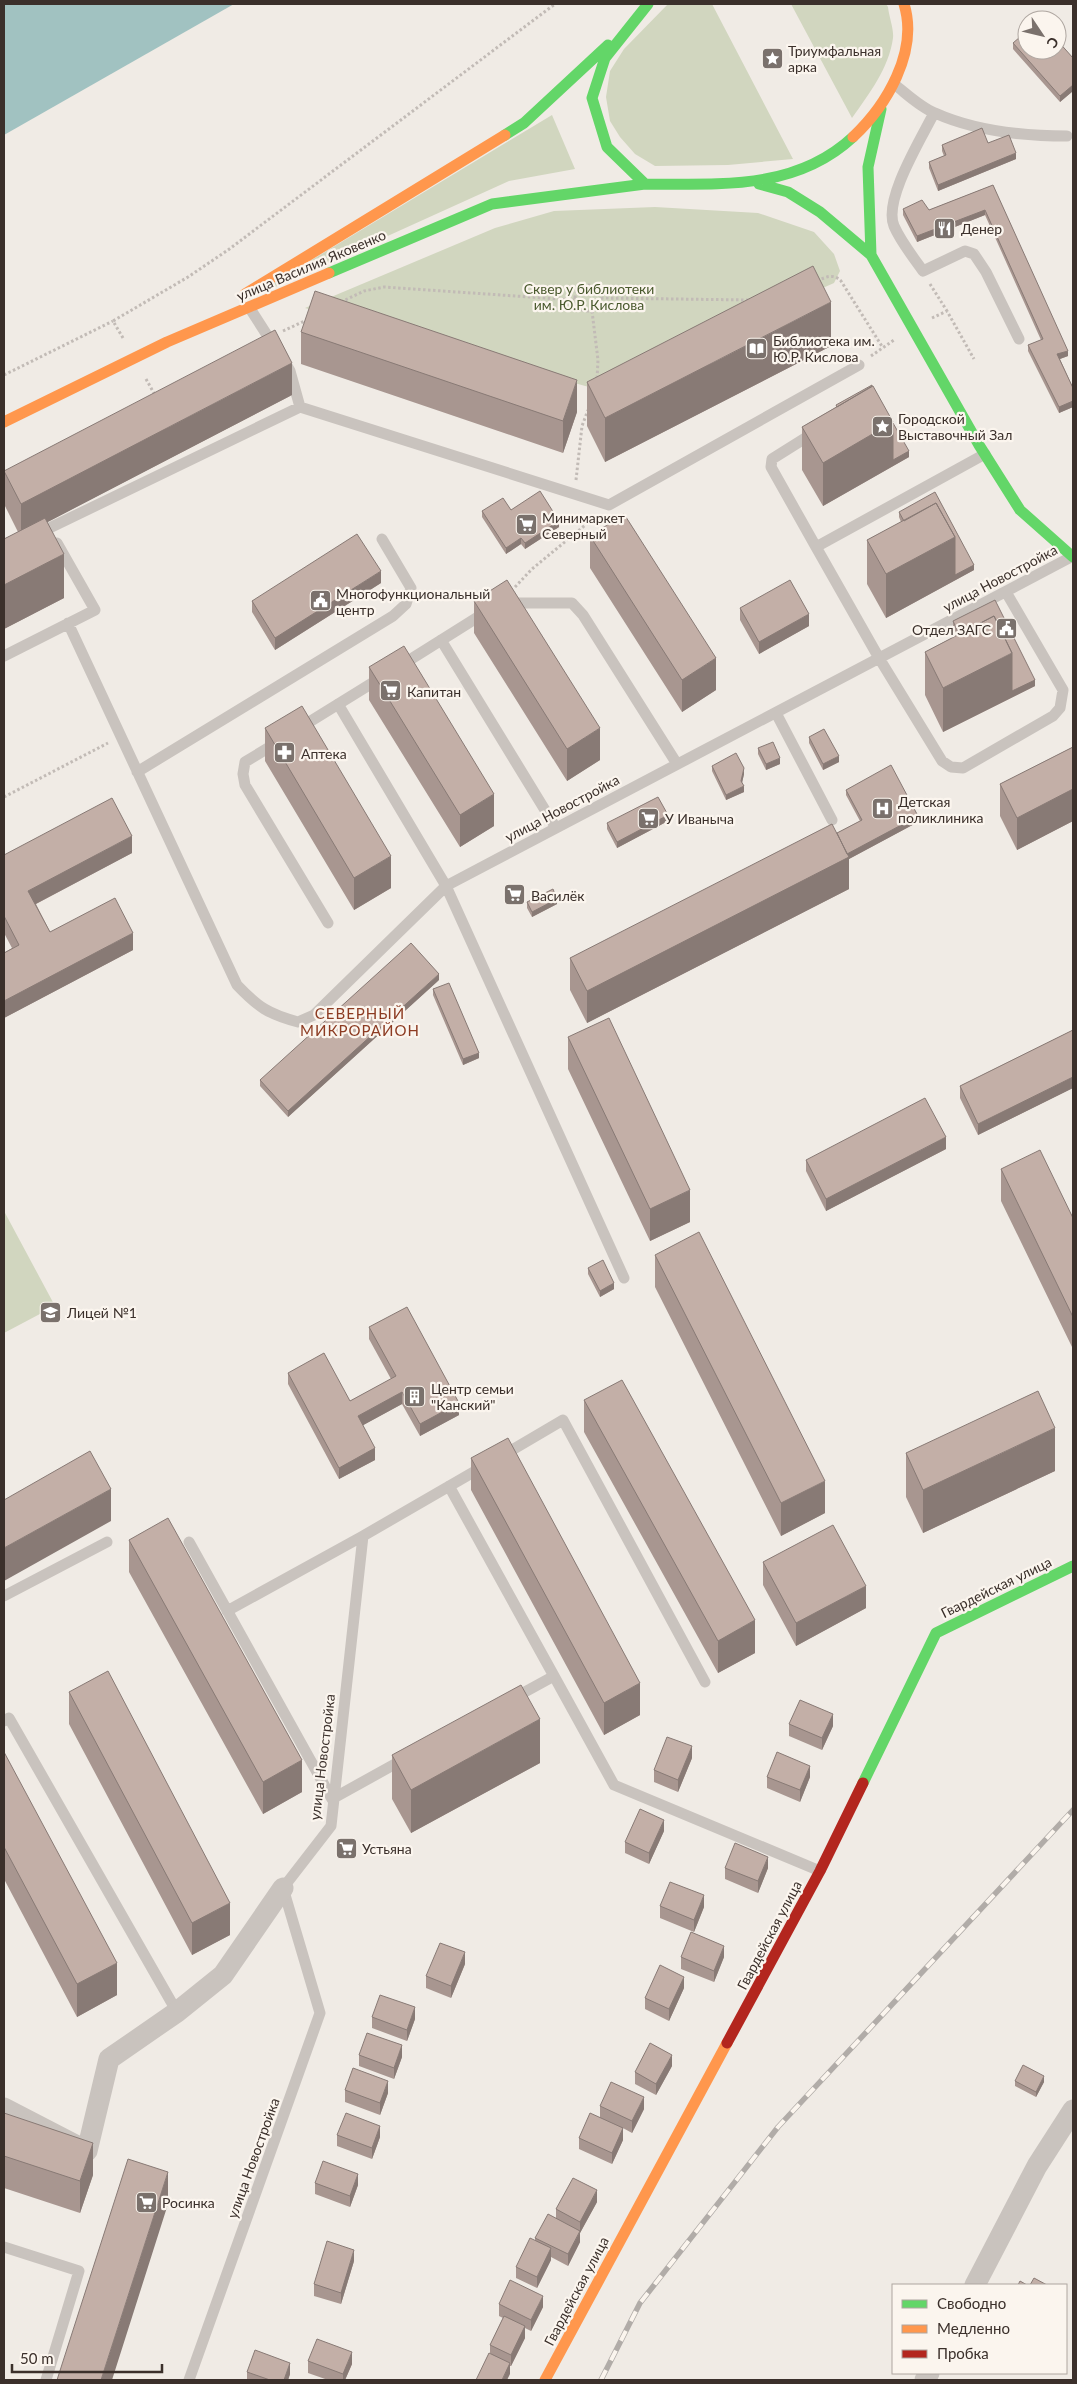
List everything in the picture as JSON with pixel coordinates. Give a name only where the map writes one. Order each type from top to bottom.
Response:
[{"type":"main road","points":[[645,184],[607,147],[592,98],[605,58],[648,4]]},
{"type":"main road","points":[[871,256],[868,166],[882,108],[894,84],[908,37],[906,5]]},
{"type":"main road","points":[[166,342],[524,123],[635,20]]},
{"type":"main road","points":[[751,183],[783,178],[819,164],[852,140],[882,108]]},
{"type":"main road","points":[[751,183],[788,192],[820,212],[871,256],[985,454],[1020,510],[1073,557]]},
{"type":"main road","name":"улица Василия Яковенко","points":[[4,422],[166,342],[492,204],[645,184],[751,183]]},
{"type":"main road","name":"Гвардейская улица","points":[[545,2380],[820,1871],[936,1633],[1073,1566]]},
{"type":"street","points":[[4,2108],[87,2151],[109,2058],[177,2012],[223,1975],[283,1888]]},
{"type":"street","points":[[976,2284],[1037,2166],[1073,2110]]},
{"type":"lane","points":[[894,84],[934,113],[972,125],[1028,136],[1068,136]]},
{"type":"lane","points":[[934,113],[893,196],[890,212],[894,226],[923,271],[965,251],[974,254],[986,272],[1019,339]]},
{"type":"lane","points":[[249,307],[269,338],[273,353],[290,370],[300,407]]},
{"type":"lane","points":[[31,537],[300,407],[609,506],[858,365]]},
{"type":"lane","points":[[822,428],[782,451],[772,459],[770,467],[879,658],[942,761],[951,767],[963,768],[1054,716],[1060,708],[1063,690],[1006,592]]},
{"type":"lane","points":[[816,547],[985,454]]},
{"type":"lane","points":[[4,656],[95,610],[48,528]]},
{"type":"lane","points":[[138,772],[394,616],[406,604],[411,588],[382,539]]},
{"type":"lane","name":"улица Новостройка","points":[[68,623],[237,985],[256,1005],[277,1016],[298,1022],[314,1015],[446,886],[1073,557]]},
{"type":"lane","points":[[328,923],[245,785],[243,774],[245,762],[500,603],[572,603],[583,615],[677,764]]},
{"type":"lane","points":[[441,640],[556,828]]},
{"type":"lane","points":[[338,704],[446,886],[624,1278]]},
{"type":"lane","points":[[776,713],[832,820]]},
{"type":"lane","points":[[227,1611],[363,1536],[563,1420],[705,1682]]},
{"type":"lane","points":[[449,1486],[614,1785],[820,1871]]},
{"type":"lane","name":"улица Новостройка","points":[[189,2380],[320,2014],[283,1888],[331,1826],[332,1798],[363,1536]]},
{"type":"lane","points":[[4,1596],[106,1542]]},
{"type":"lane","points":[[188,1542],[332,1798],[418,1751]]},
{"type":"lane","points":[[503,1704],[554,1676]]},
{"type":"lane","points":[[4,1721],[9,1718],[177,2012]]},
{"type":"lane","points":[[4,2247],[80,2272],[46,2380]]},
{"type":"path","points":[[4,375],[113,321],[188,277],[228,250],[555,4]]},
{"type":"path","points":[[923,271],[947,311]]},
{"type":"path","points":[[813,283],[830,275],[838,277],[883,348]]},
{"type":"path","points":[[589,285],[599,292],[601,298],[600,303],[592,311],[580,310],[574,300],[578,289],[589,285]]},
{"type":"path","points":[[338,304],[364,291],[384,287],[574,300]]},
{"type":"path","points":[[601,298],[753,300]]},
{"type":"path","points":[[592,311],[598,360],[596,385]]},
{"type":"path","points":[[269,338],[312,317]]},
{"type":"path","points":[[113,321],[159,402]]},
{"type":"path","points":[[574,494],[582,426],[591,403]]},
{"type":"path","points":[[500,603],[532,569],[609,506]]},
{"type":"path","points":[[4,797],[121,736]]},
{"type":"green space","points":[[668,4],[712,4],[793,159],[728,165],[655,166],[635,154],[620,137],[610,121],[606,97],[610,71],[624,49]]},
{"type":"green space","points":[[791,4],[886,4],[888,7],[893,34],[891,49],[883,70],[852,118]]},
{"type":"green space","points":[[552,115],[575,169],[509,181],[242,302]]},
{"type":"green space","name":"Сквер у библиотеки им. Ю.Р. Кислова","points":[[655,207],[758,213],[814,232],[834,254],[840,271],[834,283],[596,389],[305,308],[495,228],[554,211]]},
{"type":"green space","points":[[4,1211],[55,1306],[4,1333]]},
{"type":"water","points":[[4,4],[234,4],[4,135]]},
{"type":"building","points":[[1017,40],[1017,48],[1013,43]]},
{"type":"building","points":[[1067,51],[1073,58],[1073,85],[1060,96],[1028,60],[1067,60]]},
{"type":"building","points":[[982,128],[988,143],[1009,135],[1016,153],[938,185],[929,162],[946,155],[942,145]]},
{"type":"building","points":[[993,185],[1068,351],[1057,354],[1073,388],[1073,401],[1059,407],[1028,345],[1043,339],[985,210],[917,236],[903,209],[922,200],[929,210]]},
{"type":"building","points":[[813,266],[831,302],[605,418],[587,382]]},
{"type":"building","points":[[315,291],[577,380],[563,421],[301,332]]},
{"type":"building","points":[[275,330],[292,363],[21,504],[4,471]]},
{"type":"building","points":[[872,386],[837,407],[836,405]]},
{"type":"building","points":[[873,386],[893,422],[823,463],[802,427]]},
{"type":"building","points":[[893,423],[909,451],[893,460]]},
{"type":"building","points":[[540,491],[559,521],[525,543],[521,538],[506,548],[482,511],[503,498],[511,510]]},
{"type":"building","points":[[935,492],[974,565],[955,575],[955,537],[936,503],[904,521],[899,512]]},
{"type":"building","points":[[936,503],[955,537],[886,574],[867,540]]},
{"type":"building","points":[[624,514],[716,658],[682,680],[590,536]]},
{"type":"building","points":[[45,518],[64,554],[4,585],[4,539]]},
{"type":"building","points":[[357,534],[381,571],[275,638],[252,601]]},
{"type":"building","points":[[507,580],[600,728],[567,749],[474,601]]},
{"type":"building","points":[[790,580],[809,614],[759,642],[740,608]]},
{"type":"building","points":[[995,600],[1035,680],[1012,691],[1012,653],[994,616],[959,634],[953,621]]},
{"type":"building","points":[[994,616],[1012,653],[943,688],[925,652]]},
{"type":"building","points":[[404,646],[494,794],[460,815],[369,667]]},
{"type":"building","points":[[302,706],[391,856],[354,878],[265,728]]},
{"type":"building","points":[[824,729],[839,756],[823,764],[809,737]]},
{"type":"building","points":[[773,742],[780,758],[766,764],[758,748]]},
{"type":"building","points":[[1073,747],[1073,789],[1017,818],[1000,784]]},
{"type":"building","points":[[736,753],[744,768],[741,781],[744,786],[726,795],[712,766]]},
{"type":"building","name":"Детская поликлиника","points":[[891,765],[918,816],[847,854],[837,833],[862,820],[846,790]]},
{"type":"building","points":[[658,797],[668,815],[617,842],[607,823]]},
{"type":"building","points":[[112,798],[132,836],[28,891],[50,932],[115,898],[133,933],[4,1001],[4,953],[19,945],[4,916],[4,855]]},
{"type":"building","points":[[832,824],[849,857],[587,991],[570,958]]},
{"type":"building","points":[[553,889],[557,899],[532,912],[527,902]]},
{"type":"building","points":[[411,943],[439,974],[288,1111],[260,1080]]},
{"type":"building","points":[[449,983],[479,1053],[463,1059],[433,989]]},
{"type":"building","points":[[609,1018],[690,1190],[650,1209],[568,1037]]},
{"type":"building","points":[[1073,1030],[1073,1077],[978,1124],[960,1086]]},
{"type":"building","points":[[925,1098],[946,1137],[826,1199],[806,1160]]},
{"type":"building","points":[[1040,1150],[1073,1218],[1073,1317],[1001,1169]]},
{"type":"building","points":[[699,1232],[825,1481],[781,1503],[655,1255]]},
{"type":"building","points":[[603,1260],[614,1283],[600,1291],[588,1268]]},
{"type":"building","name":"Центр семьи \"Канский\"","points":[[407,1307],[459,1403],[420,1424],[402,1392],[358,1416],[375,1448],[339,1468],[288,1373],[324,1353],[350,1401],[396,1376],[369,1327]]},
{"type":"building","points":[[622,1380],[755,1620],[718,1641],[584,1400]]},
{"type":"building","points":[[1038,1391],[1055,1428],[923,1490],[906,1453]]},
{"type":"building","points":[[508,1438],[640,1683],[604,1703],[471,1458]]},
{"type":"building","points":[[90,1451],[111,1489],[4,1548],[4,1500]]},
{"type":"building","points":[[168,1518],[302,1760],[263,1782],[129,1540]]},
{"type":"building","points":[[833,1525],[866,1586],[796,1623],[763,1562]]},
{"type":"building","points":[[108,1671],[230,1903],[192,1923],[69,1692]]},
{"type":"building","points":[[521,1685],[540,1719],[411,1790],[392,1755]]},
{"type":"building","points":[[800,1700],[833,1714],[822,1738],[789,1724]]},
{"type":"building","points":[[667,1737],[692,1746],[678,1780],[654,1770]]},
{"type":"building","points":[[4,1752],[117,1963],[77,1984],[4,1847]]},
{"type":"building","points":[[777,1752],[810,1766],[800,1790],[767,1777]]},
{"type":"building","points":[[640,1809],[664,1820],[649,1853],[625,1842]]},
{"type":"building","points":[[735,1843],[768,1857],[758,1881],[725,1868]]},
{"type":"building","points":[[670,1882],[704,1895],[694,1920],[660,1906]]},
{"type":"building","points":[[691,1932],[724,1946],[714,1971],[681,1957]]},
{"type":"building","points":[[440,1943],[465,1952],[451,1986],[426,1976]]},
{"type":"building","points":[[660,1965],[684,1977],[669,2009],[645,1998]]},
{"type":"building","points":[[380,1995],[415,2007],[407,2030],[372,2017]]},
{"type":"building","points":[[367,2033],[402,2045],[394,2068],[359,2055]]},
{"type":"building","points":[[650,2043],[672,2055],[656,2084],[635,2072]]},
{"type":"building","points":[[1023,2065],[1044,2076],[1036,2092],[1015,2081]]},
{"type":"building","points":[[353,2068],[388,2081],[380,2103],[345,2090]]},
{"type":"building","points":[[611,2082],[644,2097],[632,2121],[600,2106]]},
{"type":"building","points":[[4,2113],[93,2143],[80,2181],[4,2156]]},
{"type":"building","points":[[346,2113],[380,2126],[372,2148],[337,2135]]},
{"type":"building","points":[[590,2113],[623,2128],[612,2153],[579,2138]]},
{"type":"building","points":[[128,2159],[168,2172],[101,2380],[57,2380]]},
{"type":"building","points":[[323,2161],[358,2174],[350,2196],[315,2183]]},
{"type":"building","points":[[573,2178],[597,2190],[580,2222],[556,2209]]},
{"type":"building","points":[[548,2214],[580,2231],[568,2254],[535,2238]]},
{"type":"building","points":[[530,2238],[551,2248],[537,2277],[516,2267]]},
{"type":"building","points":[[327,2241],[354,2250],[341,2293],[314,2284]]},
{"type":"building","points":[[1034,2278],[1045,2284],[1031,2284]]},
{"type":"building","points":[[510,2280],[543,2296],[531,2320],[499,2304]]},
{"type":"building","points":[[504,2316],[525,2326],[511,2355],[490,2345]]},
{"type":"building","points":[[317,2339],[352,2352],[343,2374],[308,2361]]},
{"type":"building","points":[[255,2350],[290,2363],[284,2380],[270,2380],[247,2372]]},
{"type":"building","points":[[489,2353],[510,2363],[502,2380],[476,2380]]},
{"type":"railway","points":[[601,2380],[640,2303],[778,2127],[1073,1810]]},
{"type":"traffic: fast","points":[[648,4],[605,58],[592,98],[607,147],[645,184],[728,183],[755,181],[781,176],[806,167],[830,155],[853,137]]},
{"type":"traffic: fast","points":[[505,135],[524,123],[608,45]]},
{"type":"traffic: fast","points":[[871,255],[868,167],[881,109]]},
{"type":"traffic: fast","points":[[329,273],[492,204],[645,184]]},
{"type":"traffic: fast","points":[[759,184],[788,192],[820,212],[871,255],[979,445],[1020,510],[1073,557]]},
{"type":"traffic: fast","points":[[863,1783],[936,1633],[1073,1566]]},
{"type":"traffic: slow","points":[[853,137],[877,110],[888,94],[903,59],[907,41],[907,22],[904,4]]},
{"type":"traffic: slow","points":[[245,294],[505,135]]},
{"type":"traffic: slow","points":[[4,422],[167,342],[329,273]]},
{"type":"traffic: slow","points":[[545,2380],[727,2043]]},
{"type":"traffic: jam","points":[[727,2043],[820,1871],[863,1783]]},
{"type":"place","name":"Триумфальная арка","points":[[772,58]]},
{"type":"place","name":"Денер","points":[[945,228]]},
{"type":"place","name":"Библиотека им. Ю.Р. Кислова","points":[[757,348]]},
{"type":"place","name":"Городской Выставочный Зал","points":[[882,426]]},
{"type":"place","name":"Минимаркет Северный","points":[[526,525]]},
{"type":"place","name":"Многофункциональный центр","points":[[320,601]]},
{"type":"place","name":"Отдел ЗАГС","points":[[1007,629]]},
{"type":"place","name":"Капитан","points":[[391,691]]},
{"type":"place","name":"Аптека","points":[[285,753]]},
{"type":"place","name":"Детская поликлиника","points":[[882,809]]},
{"type":"place","name":"У Иваныча","points":[[649,818]]},
{"type":"place","name":"Василёк","points":[[515,895]]},
{"type":"place","name":"Лицей №1","points":[[51,1312]]},
{"type":"place","name":"Центр семьи \"Канский\"","points":[[415,1396]]},
{"type":"place","name":"Устьяна","points":[[346,1848]]},
{"type":"place","name":"Росинка","points":[[146,2202]]},
{"type":"district","name":"СЕВЕРНЫЙ МИКРОРАЙОН","points":[[360,1022]]}]
